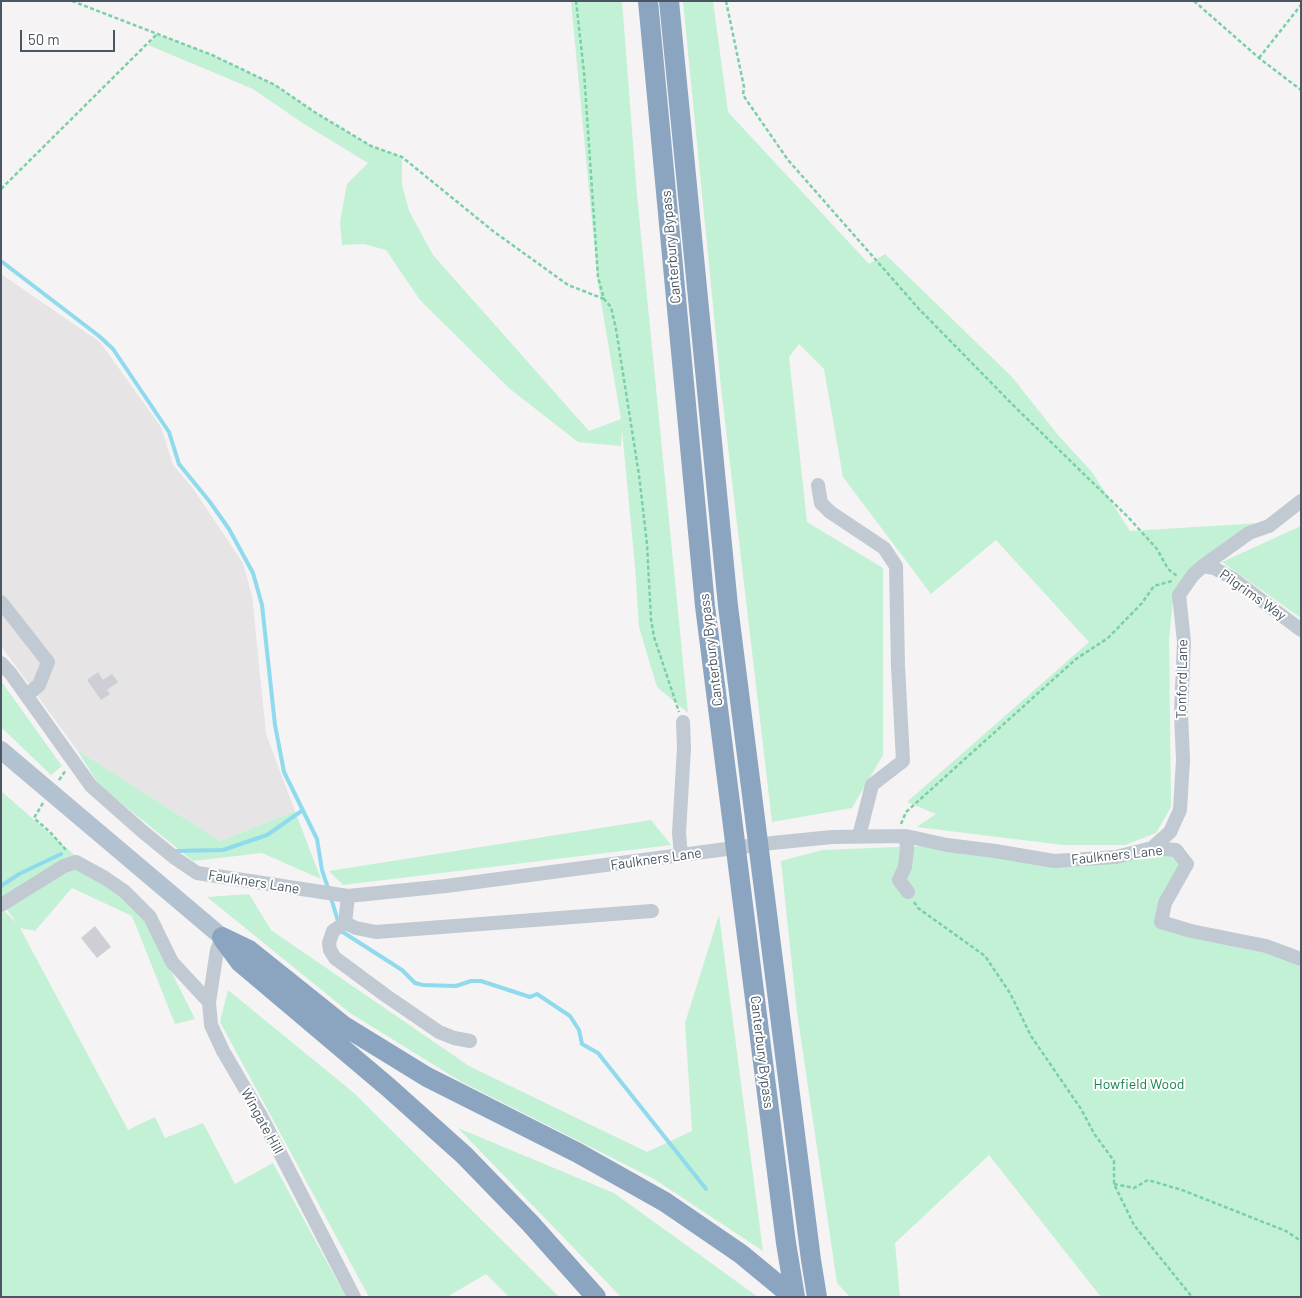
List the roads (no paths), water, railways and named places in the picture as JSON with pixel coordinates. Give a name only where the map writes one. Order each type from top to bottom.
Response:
[{"type":"highway","name":"Canterbury Bypass","points":[[648,1],[705,606],[794,1297]]},
{"type":"highway","name":"Canterbury Bypass","points":[[669,1],[728,606],[817,1297]]},
{"type":"highway","points":[[222,937],[240,962],[388,1087],[464,1155],[530,1222],[596,1297]]},
{"type":"highway","points":[[222,937],[249,950],[344,1026],[427,1078],[578,1153],[665,1202],[741,1254],[794,1297]]},
{"type":"main road","points":[[1,750],[222,937]]},
{"type":"street","points":[[818,485],[821,503],[830,512],[884,548],[896,566],[898,666],[903,761],[872,785],[859,836]]},
{"type":"street","name":"Tonford Lane","points":[[1152,848],[1170,832],[1180,810],[1183,760],[1181,713],[1184,642],[1179,596],[1198,570],[1249,533],[1269,526],[1301,500]]},
{"type":"street","name":"Pilgrims Way","points":[[1198,570],[1214,568],[1232,578],[1301,630]]},
{"type":"street","points":[[1,602],[48,662],[39,685],[27,695]]},
{"type":"street","name":"Faulkners Lane","points":[[1,663],[27,695],[91,786],[175,858],[198,873],[344,896],[446,886],[772,843],[832,837],[906,836],[947,845],[1054,861],[1116,857],[1152,848],[1176,850],[1187,864],[1165,903],[1161,922],[1191,931],[1266,946],[1301,959]]},
{"type":"street","points":[[680,855],[679,833],[684,748],[683,722]]},
{"type":"street","points":[[906,836],[908,849],[905,867],[899,880],[908,892]]},
{"type":"street","points":[[1,905],[64,866],[76,862],[124,891],[150,917],[172,962],[209,1002]]},
{"type":"street","points":[[342,925],[344,896]]},
{"type":"street","points":[[470,1041],[454,1038],[439,1032],[335,958],[330,950],[329,943],[333,931],[342,925],[376,932],[652,911]]},
{"type":"street","name":"Wingate Hill","points":[[222,937],[215,957],[209,1002],[211,1026],[222,1051],[260,1116],[354,1297]]},
{"type":"waterway","points":[[1,261],[99,336],[113,349],[169,432],[179,464],[229,529],[253,573],[262,605],[275,725],[284,772],[317,839],[322,870],[329,891]]},
{"type":"waterway","points":[[176,851],[223,850],[267,835],[303,810]]},
{"type":"waterway","points":[[1,886],[19,874],[61,854]]},
{"type":"waterway","points":[[331,898],[341,931],[402,970],[415,983],[456,986],[471,981],[481,981],[530,997],[537,994],[570,1016],[579,1030],[582,1044],[598,1053],[706,1189]]},
{"type":"park label","name":"Howfield Wood","points":[[1139,1084]]}]
